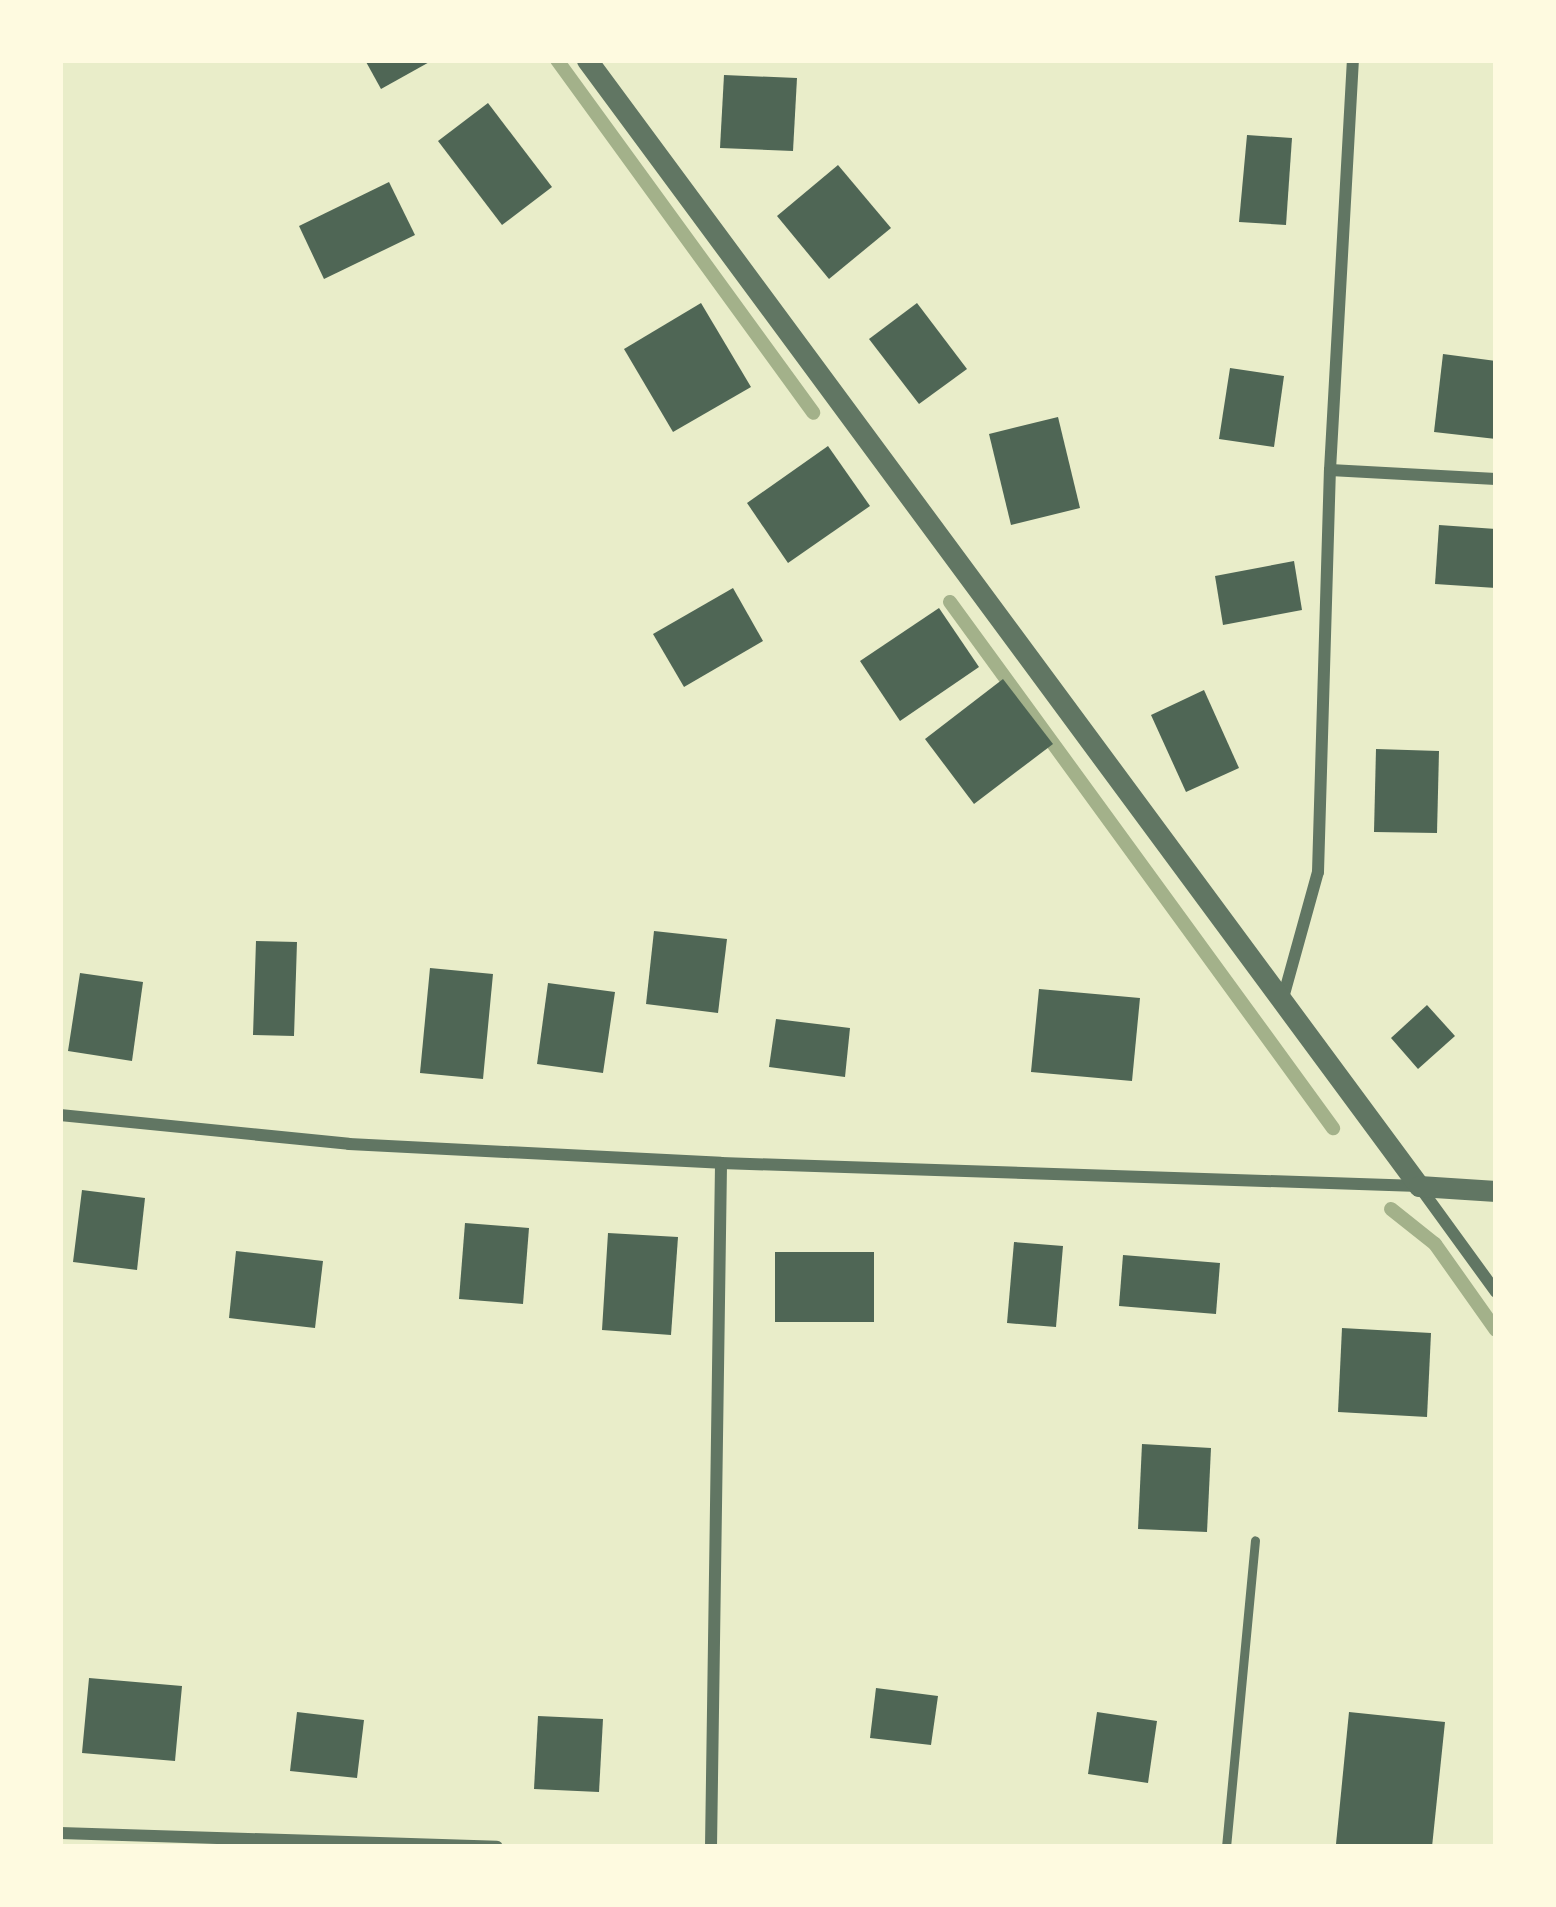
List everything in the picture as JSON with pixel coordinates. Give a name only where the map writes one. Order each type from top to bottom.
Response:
[{"type":"street","points":[[586,60],[1496,1292]]},
{"type":"street","points":[[1283,998],[1318,872],[1330,470],[1353,60]]},
{"type":"street","points":[[1330,470],[1496,479]]},
{"type":"street","points":[[60,1115],[349,1144],[721,1163],[1496,1191]]},
{"type":"street","points":[[711,1847],[721,1163]]},
{"type":"street","points":[[60,1832],[497,1847]]},
{"type":"lane","points":[[1226,1847],[1255,1540]]},
{"type":"building","points":[[365,60],[433,60],[381,89]]},
{"type":"building","points":[[724,75],[797,78],[793,151],[720,148]]},
{"type":"building","points":[[488,103],[552,187],[502,225],[438,141]]},
{"type":"building","points":[[1247,135],[1292,138],[1286,225],[1239,222]]},
{"type":"building","points":[[838,165],[891,228],[829,279],[777,216]]},
{"type":"building","points":[[389,182],[415,235],[324,279],[299,226]]},
{"type":"building","points":[[701,303],[751,387],[673,432],[624,349]]},
{"type":"building","points":[[917,303],[967,369],[919,404],[869,339]]},
{"type":"building","points":[[1443,354],[1496,361],[1496,439],[1434,432]]},
{"type":"building","points":[[1230,368],[1284,376],[1274,447],[1219,439]]},
{"type":"building","points":[[1058,417],[1080,508],[1011,525],[989,434]]},
{"type":"building","points":[[828,446],[870,506],[788,563],[747,503]]},
{"type":"building","points":[[1439,525],[1496,529],[1496,588],[1435,584]]},
{"type":"building","points":[[1294,561],[1302,610],[1223,625],[1215,576]]},
{"type":"building","points":[[733,588],[763,641],[684,687],[653,634]]},
{"type":"building","points":[[939,608],[979,667],[900,721],[860,661]]},
{"type":"building","points":[[1003,679],[1053,744],[974,804],[925,739]]},
{"type":"building","points":[[1204,690],[1239,768],[1186,792],[1151,715]]},
{"type":"building","points":[[1376,749],[1439,751],[1437,833],[1374,832]]},
{"type":"building","points":[[654,931],[727,939],[718,1013],[646,1004]]},
{"type":"building","points":[[256,941],[297,942],[294,1036],[253,1035]]},
{"type":"building","points":[[430,968],[493,974],[483,1079],[420,1073]]},
{"type":"building","points":[[80,973],[143,982],[132,1061],[68,1051]]},
{"type":"building","points":[[548,983],[615,992],[603,1073],[537,1064]]},
{"type":"building","points":[[1039,989],[1140,998],[1132,1081],[1031,1072]]},
{"type":"building","points":[[1427,1005],[1455,1036],[1418,1069],[1391,1038]]},
{"type":"building","points":[[776,1019],[850,1028],[845,1077],[769,1067]]},
{"type":"building","points":[[82,1190],[145,1198],[137,1270],[73,1262]]},
{"type":"building","points":[[465,1223],[529,1228],[523,1304],[459,1299]]},
{"type":"building","points":[[608,1233],[678,1237],[671,1335],[602,1330]]},
{"type":"building","points":[[1014,1242],[1063,1246],[1056,1327],[1007,1323]]},
{"type":"building","points":[[236,1251],[323,1261],[315,1328],[229,1318]]},
{"type":"building","points":[[775,1252],[874,1252],[874,1322],[775,1322]]},
{"type":"building","points":[[1123,1255],[1220,1263],[1216,1314],[1119,1306]]},
{"type":"building","points":[[1342,1328],[1431,1333],[1427,1417],[1338,1412]]},
{"type":"building","points":[[1142,1444],[1211,1448],[1207,1532],[1138,1529]]},
{"type":"building","points":[[89,1678],[182,1686],[175,1761],[82,1753]]},
{"type":"building","points":[[876,1688],[938,1696],[931,1745],[870,1738]]},
{"type":"building","points":[[297,1712],[364,1720],[357,1778],[290,1771]]},
{"type":"building","points":[[1097,1712],[1157,1721],[1148,1783],[1088,1774]]},
{"type":"building","points":[[1349,1712],[1445,1722],[1432,1847],[1336,1844]]},
{"type":"building","points":[[538,1716],[603,1719],[599,1792],[534,1789]]},
{"type":"waterway","points":[[557,60],[813,413]]},
{"type":"waterway","points":[[950,602],[1333,1128]]},
{"type":"waterway","points":[[1391,1209],[1435,1244],[1496,1330]]}]
